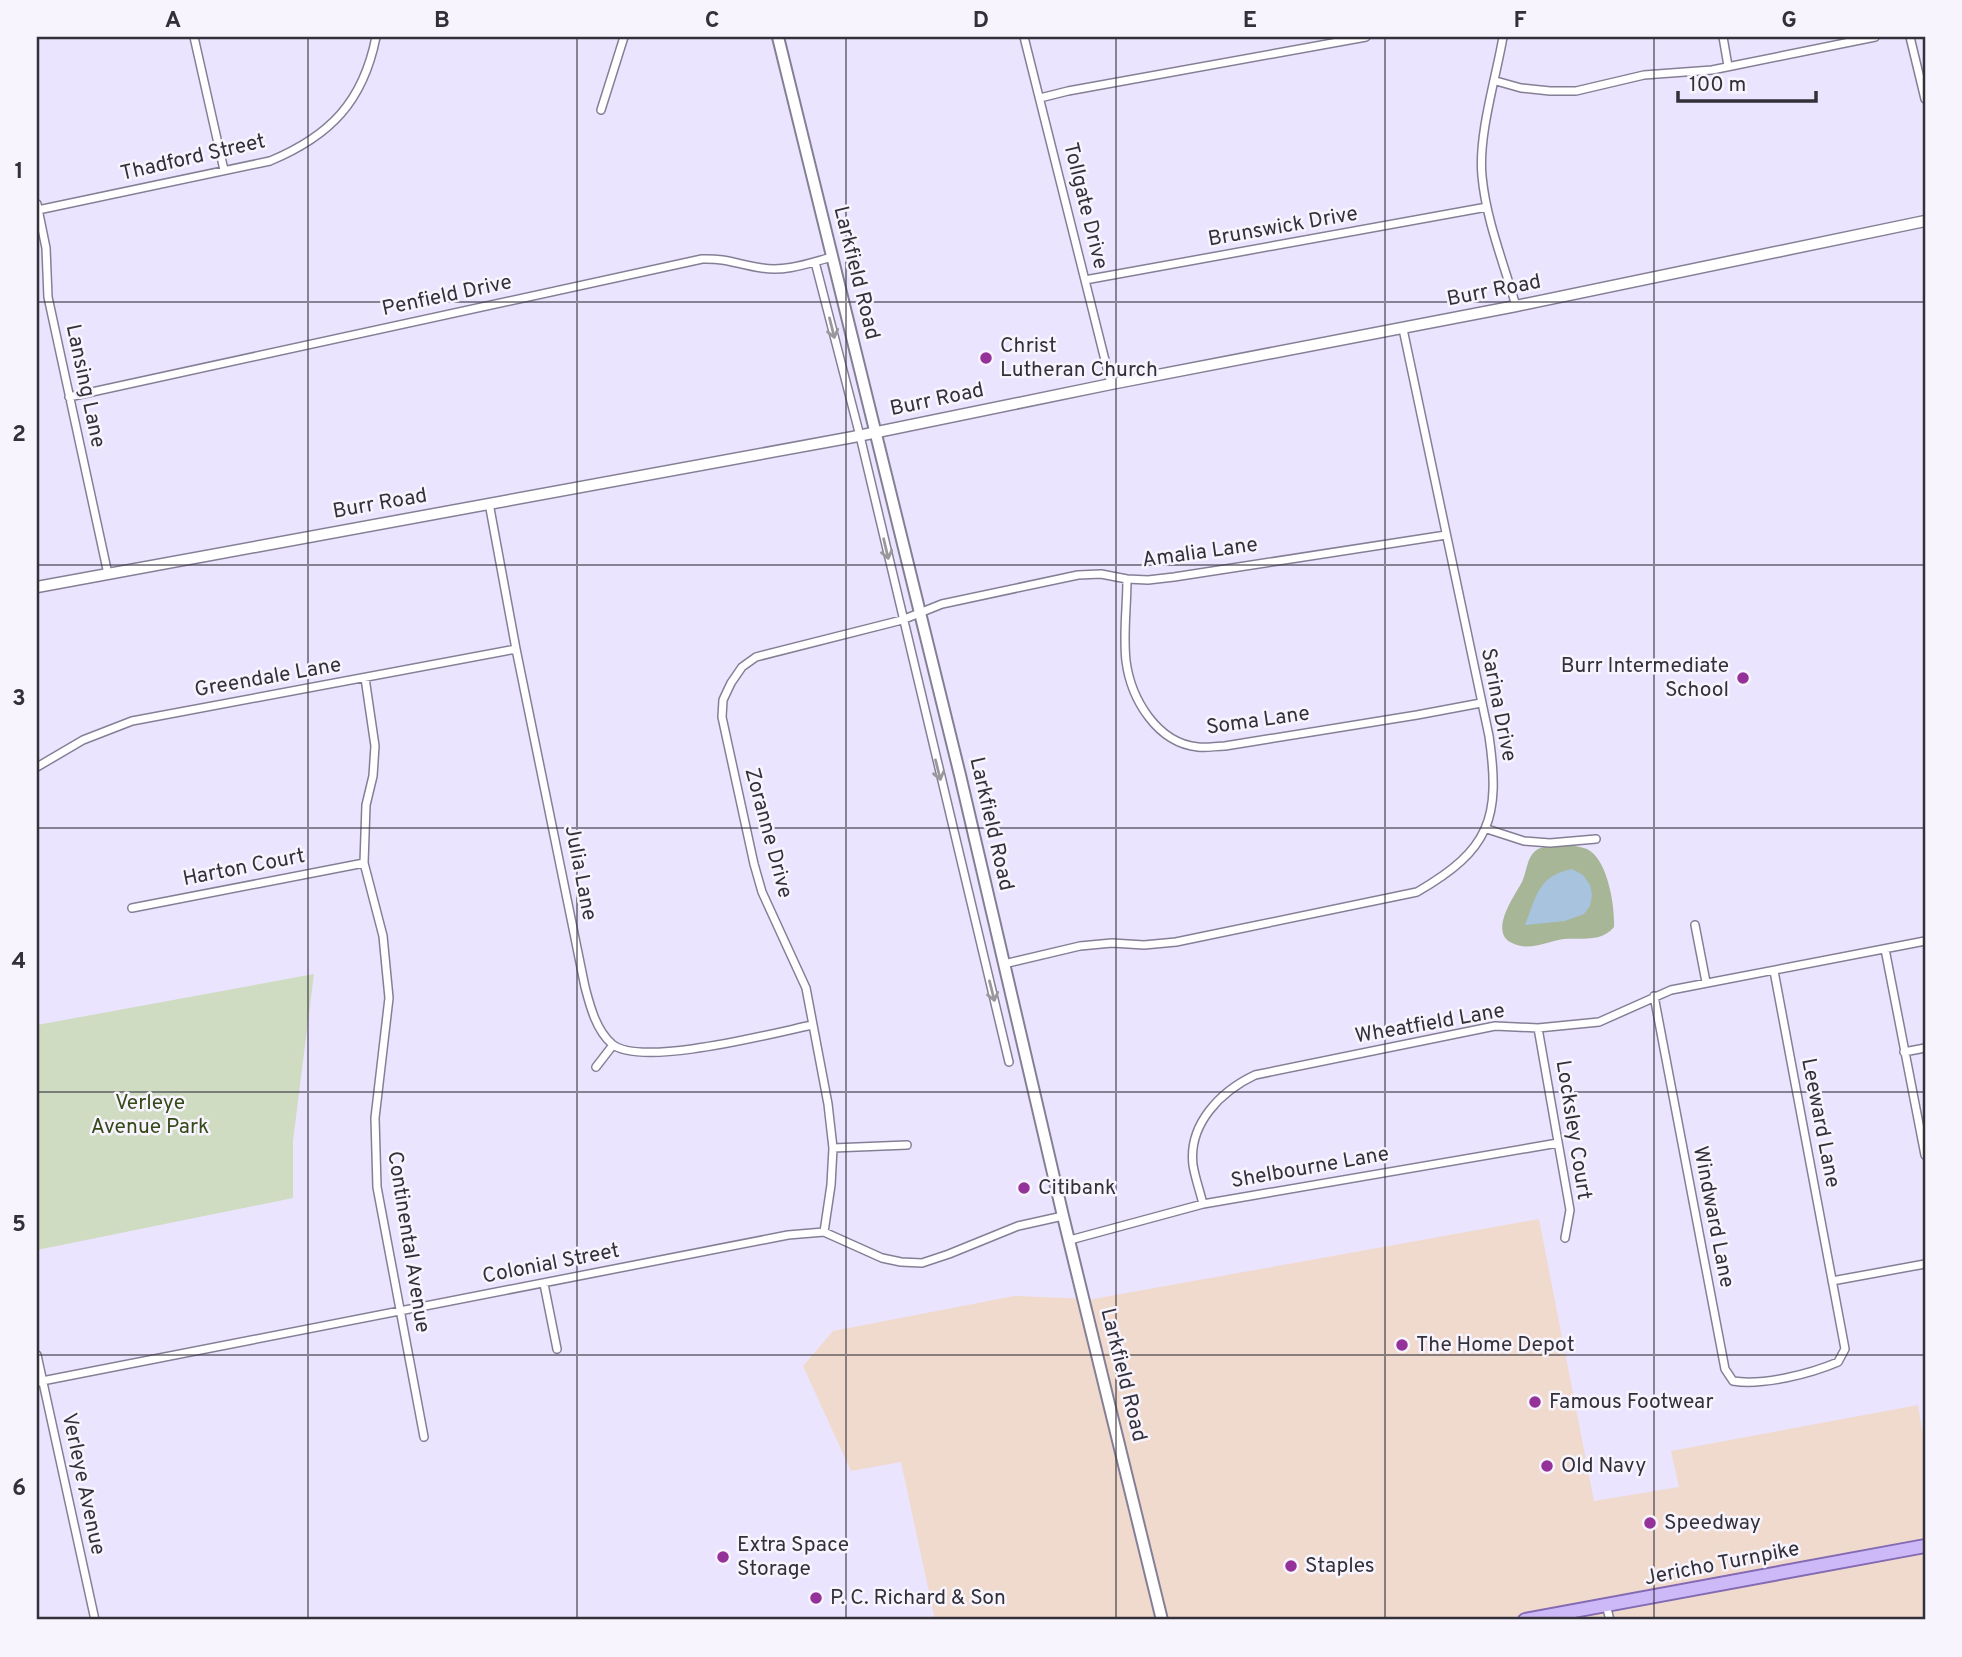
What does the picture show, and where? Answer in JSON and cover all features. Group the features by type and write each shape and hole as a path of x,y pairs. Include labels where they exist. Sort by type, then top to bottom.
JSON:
{"main road":[{"name":"Larkfield Road","path":"778,37 920,613 1162,1620"},
{"name":"Jericho Turnpike","path":"1525,1620 1925,1546"}],"street":[{"path":"194,37 224,170"},
{"name":"Thadford Street","path":"37,207 270,161 296,150 320,135 340,116 357,91 373,54 376,37"},
{"path":"601,110 624,37"},
{"name":"Tollgate Drive","path":"1024,37 1111,384"},
{"path":"1040,98 1326,40 1366,37"},
{"path":"1503,37 1483,149 1482,174 1487,208 1516,306"},
{"path":"1723,37 1728,66"},
{"path":"1496,81 1531,89 1576,91 1644,75 1712,70 1875,37"},
{"path":"1910,37 1925,99"},
{"name":"Lansing Lane","path":"37,207 46,248 48,297 107,574"},
{"name":"Brunswick Drive","path":"1085,280 1487,208"},
{"name":"Burr Road","path":"37,587 860,436 1111,384 1403,329 1925,221"},
{"name":"Penfield Drive","path":"69,397 702,259 722,258 762,268 784,269 832,257"},
{"name":"Larkfield Road","path":"815,262 860,436 1009,1062"},
{"name":"Sarina Drive","path":"1004,964 1080,946 1176,942 1417,892 1446,875 1461,862 1487,829 1494,770 1403,329"},
{"name":"Julia Lane","path":"489,503 584,987 592,1011 613,1045"},
{"name":"Amalia Lane","path":"920,613 942,604 1078,575 1101,574 1127,579 1174,578 1446,535"},
{"name":"Soma Lane","path":"1127,579 1126,664 1143,709 1156,727 1174,740 1197,747 1225,746 1481,702"},
{"name":"Zoranne Drive","path":"824,1232 833,1148 828,1104 806,989 762,892 754,864 725,738 723,700 742,667 756,657 920,613"},
{"name":"Greendale Lane","path":"37,767 83,740 132,721 516,649"},
{"name":"Continental Avenue","path":"365,678 375,746 373,776 366,805 364,863 383,936 389,999 375,1118 374,1153 377,1187 424,1437"},
{"path":"1487,829 1524,841 1596,839"},
{"name":"Harton Court","path":"132,908 364,863"},
{"path":"1695,925 1706,982"},
{"name":"Wheatfield Lane","path":"1203,1203 1193,1165 1193,1144 1207,1113 1218,1099 1237,1084 1255,1075 1495,1026 1538,1028 1599,1022 1654,996 1706,982 1925,941"},
{"path":"1885,949 1925,1155"},
{"name":"Leeward Lane","path":"1774,971 1845,1349 1838,1362 1795,1374"},
{"name":"Windward Lane","path":"1654,996 1725,1369 1733,1381 1748,1383 1795,1374"},
{"path":"596,1067 613,1045 630,1051 660,1053 812,1025"},
{"name":"Locksley Court","path":"1538,1028 1570,1210 1565,1238"},
{"path":"1904,1052 1925,1048"},
{"name":"Shelbourne Lane","path":"1070,1240 1203,1203 1558,1143"},
{"path":"833,1148 907,1145"},
{"name":"Colonial Street","path":"40,1382 788,1235 824,1232 882,1258 922,1263 1018,1226 1063,1216"},
{"path":"1832,1281 1925,1264"},
{"path":"544,1284 557,1349"},
{"name":"Verleye Avenue","path":"37,1355 40,1382 95,1620"},
{"path":"1606,1605 1609,1620"}],"shaded area":[{"path":"1539,1219 1594,1501 1679,1487 1671,1451 1918,1405 1925,1447 1925,1620 935,1620 901,1462 851,1471 803,1366 833,1331 1014,1296 1093,1299"}],"green space":[{"path":"1570,845 1587,849 1600,863 1609,884 1614,927 1604,935 1591,938 1564,939 1532,946 1512,943 1505,938 1502,931 1505,913 1522,882 1532,855 1538,849"},
{"name":"Verleye Avenue Park","path":"314,974 293,1141 293,1198 37,1250 37,1025"}],"water":[{"path":"1572,869 1583,875 1590,885 1590,906 1584,914 1565,921 1525,925 1536,896 1545,882 1552,876"}],"place":[{"name":"Christ Lutheran Church","path":"986,358"},
{"name":"Burr Intermediate School","path":"1743,678"},
{"name":"Citibank","path":"1024,1188"},
{"name":"The Home Depot","path":"1402,1345"},
{"name":"Famous Footwear","path":"1535,1402"},
{"name":"Old Navy","path":"1547,1466"},
{"name":"Speedway","path":"1650,1523"},
{"name":"Extra Space Storage","path":"723,1557"},
{"name":"Staples","path":"1291,1566"},
{"name":"P. C. Richard & Son","path":"816,1598"}]}
